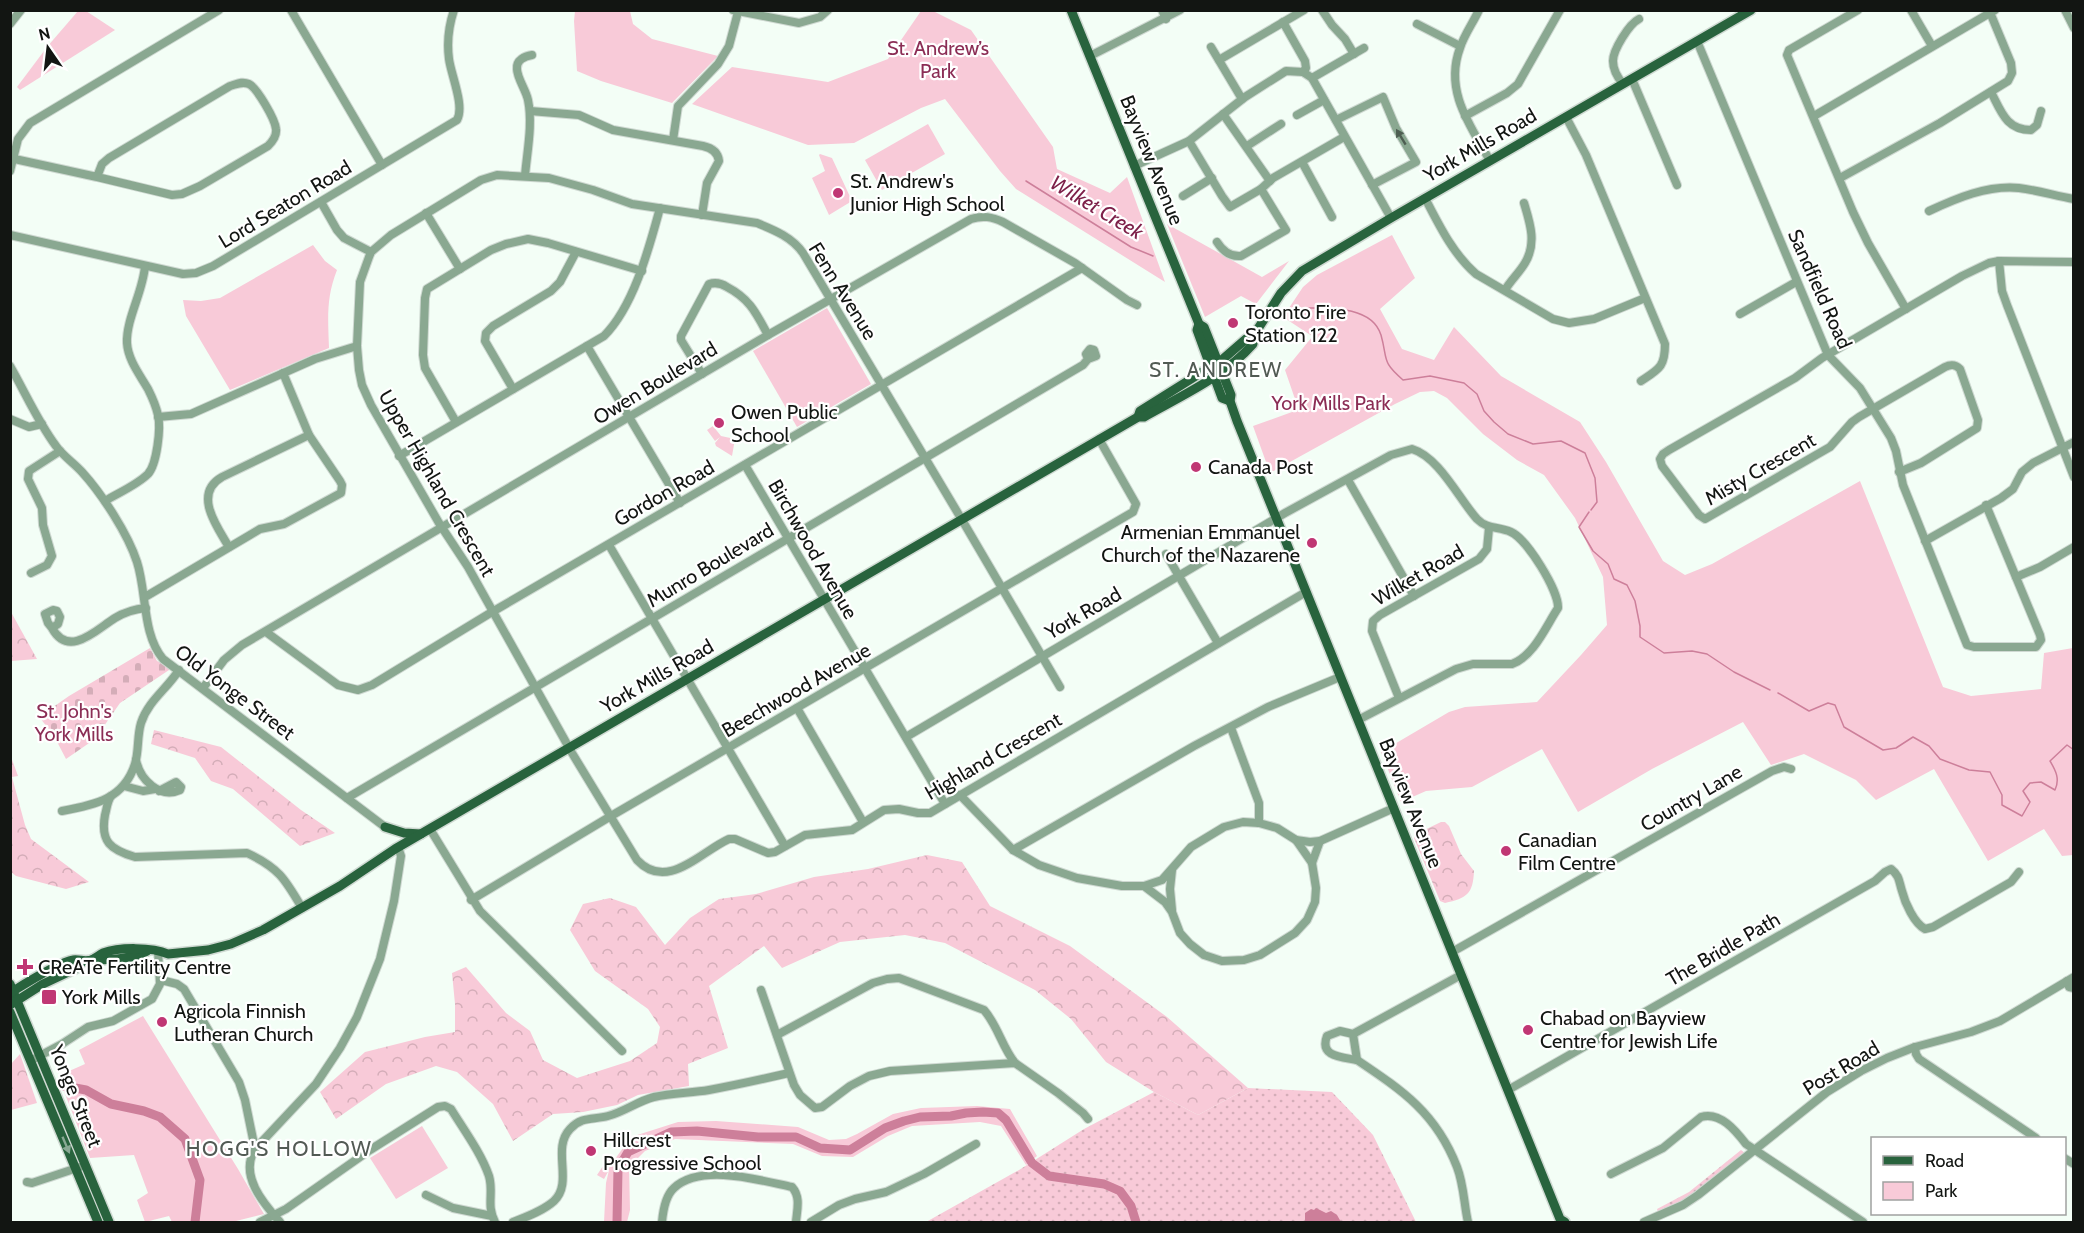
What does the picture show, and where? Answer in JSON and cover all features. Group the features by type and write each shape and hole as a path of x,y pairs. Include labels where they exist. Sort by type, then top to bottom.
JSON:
{"main road":[{"name":"Bayview Avenue","path":"1071,10 1199,324 1197,330 1231,395 1230,401 1306,592 1561,1221"},
{"name":"York Mills Road","path":"13,994 43,984 77,968 81,962 94,959 103,961 141,955 147,951 160,951 168,954 208,950 263,930 302,908 397,848 1138,417 1140,411 1242,357 1253,344 1252,338 1281,293 1302,272 1750,10"},
{"path":"385,827 404,833 426,832"},
{"path":"385,827 396,836 397,848"},
{"name":"Yonge Street","path":"13,994 42,1073 61,1107 98,1222"},
{"name":"Yonge Street","path":"10,1012 36,1058"},
{"name":"Yonge Street","path":"42,1073 51,1110 109,1222"}],"street":[{"path":"10,24 21,10"},
{"path":"10,171 18,139 30,123 219,10"},
{"path":"291,10 382,165"},
{"name":"Lord Seaton Road","path":"10,235 183,273 204,270 451,124 460,115 449,59 450,29 454,10"},
{"path":"673,140 678,106 718,64 729,46 735,11 799,23 820,17 828,10"},
{"path":"1162,10 1166,19"},
{"path":"1090,56 1180,10"},
{"path":"1219,60 1304,10"},
{"path":"1322,10 1354,54"},
{"path":"1479,10 1460,46 1454,71 1455,88 1466,116 1490,161"},
{"path":"1466,116 1507,93 1518,84 1560,10"},
{"path":"1858,10 1789,50 1787,55 1853,212 1906,309"},
{"path":"1911,10 1932,46"},
{"path":"2065,10 2073,28"},
{"path":"1814,117 1991,11 2012,68 2010,78 1991,92 1840,178"},
{"path":"1623,84 1614,69 1613,58 1631,24 1638,19"},
{"path":"1283,22 1305,61 1306,68 1303,72"},
{"path":"1417,24 1460,46"},
{"name":"Sandfield Road","path":"1697,41 1828,355 1860,388 1894,446 1899,472 1967,645 1970,647 2032,648 2039,644 2040,635 2016,577"},
{"path":"1211,47 1242,99"},
{"path":"1312,78 1364,48"},
{"path":"525,176 530,111 527,95 517,70 519,61 525,56 532,55"},
{"path":"1134,165 1189,141 1242,99 1286,71 1303,72 1312,78 1391,218"},
{"path":"1632,79 1677,185"},
{"path":"12,158 172,195 188,192 268,146 274,141 275,123 256,90 242,82 230,86 109,158 102,164 97,177"},
{"path":"1991,92 2010,125 2017,129 2031,130 2037,125 2041,111"},
{"path":"1336,120 1383,97 1396,128 1416,162 1372,185"},
{"path":"1297,115 1324,100"},
{"path":"530,111 579,115 613,130 708,147 719,157 718,165 707,183 702,215"},
{"path":"1223,114 1270,181"},
{"path":"1566,117 1586,155 1665,344 1665,358 1659,369 1641,381"},
{"path":"1247,146 1281,124"},
{"path":"1189,141 1230,207 1344,137"},
{"path":"1302,162 1332,217"},
{"name":"Fenn Avenue","path":"371,252 384,239 426,213 481,180 497,175 554,179 602,193 625,203 757,223 784,235 799,248 831,300 1060,687"},
{"path":"1183,196 1212,178"},
{"path":"1929,211 1965,195 2004,188 2019,188 2073,200"},
{"path":"1216,242 1226,252 1240,256 1286,230 1261,189"},
{"path":"1425,198 1466,266 1553,319 1569,323 1594,319 1645,298"},
{"path":"321,202 345,238 371,252"},
{"path":"1505,290 1525,263 1532,246 1532,230 1524,203"},
{"path":"399,456 604,336 611,328 642,271 660,208"},
{"path":"426,213 460,268"},
{"name":"Owen Boulevard","path":"203,688 233,652 768,335 962,224 980,217 993,217 1049,247 1137,305"},
{"path":"456,422 425,368 424,323 427,289 491,250 523,240 536,240 642,271"},
{"name":"Upper Highland Crescent","path":"371,252 360,282 357,346 362,385 374,412 399,456 468,567 569,748"},
{"path":"513,388 484,341 486,333 493,326 551,291 560,282 576,252"},
{"path":"1999,261 2002,291 2073,477"},
{"path":"1828,355 1962,276 1989,263 1999,261 2073,262"},
{"path":"105,501 144,478 150,471 156,450 158,417 152,397 130,356 127,341 129,323 137,302 145,266"},
{"name":"Gordon Road","path":"266,632 338,685 358,690 372,685 492,612 1082,268"},
{"path":"1740,314 1796,282"},
{"path":"702,374 681,340 681,336 709,284 720,283 745,297 768,335"},
{"path":"158,417 191,414 283,372 333,352 357,346"},
{"path":"587,346 680,503"},
{"name":"Misty Crescent","path":"1828,355 1795,378 1663,454 1660,459 1662,466 1699,515 1705,519 1712,517 1821,453 1835,443 1852,422 1874,409"},
{"name":"Munro Boulevard","path":"347,798 1083,365 1088,359"},
{"path":"1874,409 1950,365 1954,364 1959,369 1978,420 1977,429 1921,463 1899,472"},
{"name":"Old Yonge Street","path":"10,366 42,424 60,451 83,473 105,501 137,561 155,650 163,659 385,827"},
{"path":"146,597 260,529 277,527 341,493 340,481 309,435 283,372"},
{"path":"10,419 29,428 42,424"},
{"path":"229,548 209,513 209,498 215,483 309,435"},
{"name":"Beechwood Avenue","path":"471,900 1134,512 1136,504 1099,439"},
{"path":"1925,541 2013,489 2022,472 2032,463 2073,442"},
{"path":"1277,518 1397,452 1416,450 1436,466 1474,515 1489,528 1511,532 1524,542 1554,590 1558,608 1528,653 1517,662 1465,666 1448,672 1358,720"},
{"path":"31,573 47,565 51,555 43,526 42,508 28,479 29,471 60,451"},
{"name":"Birchwood Avenue","path":"745,465 945,804"},
{"path":"1348,480 1414,596"},
{"path":"1986,505 2016,577 2040,567 2073,547"},
{"name":"York Road","path":"906,737 1277,518"},
{"name":"Wilket Road","path":"1399,698 1371,626 1376,618 1479,559 1487,549 1489,528"},
{"path":"609,545 785,846"},
{"path":"1166,554 1218,643"},
{"name":"Highland Crescent","path":"569,748 637,860 647,869 655,872 668,872 729,839 735,839 768,852 775,852 805,836 852,830 889,809 924,813 945,804 1306,592"},
{"path":"52,628 62,639 79,641 125,613 146,608"},
{"path":"62,811 103,802 124,786 136,759 141,722 151,702 179,670"},
{"path":"1013,850 1194,746 1268,707 1340,677"},
{"path":"797,708 863,822"},
{"path":"1231,728 1259,803 1259,823"},
{"path":"124,786 143,791 157,790 139,769 136,759"},
{"name":"Country Lane","path":"1452,952 1772,771 1784,767 1791,769"},
{"path":"960,795 1013,850 1039,865 1077,878 1122,886 1144,886 1162,880 1191,847 1224,827 1243,822 1277,828 1296,840 1312,863 1316,888 1315,903 1306,920 1295,933 1260,955 1244,960 1222,961 1204,955 1190,944 1180,933 1172,912 1165,902 1144,886"},
{"path":"111,796 104,825 105,836 110,846 120,852 135,857 247,854 281,874 302,908"},
{"path":"1296,840 1320,841 1394,808"},
{"path":"426,832 480,911 622,1051"},
{"path":"1312,863 1320,841"},
{"path":"277,1219 258,1194 250,1174 249,1162 255,1149 316,1084 357,1017 380,959 394,901 401,856 397,848"},
{"name":"The Bridle Path","path":"1508,1090 1875,881 1891,869 1896,873 1906,902 1925,929 1933,927 2011,882 2019,872"},
{"path":"1172,870 1170,889 1172,912"},
{"path":"36,1058 88,1027 113,1022 151,1000 158,991 161,980 160,951"},
{"path":"1461,975 1353,1034 1340,1031 1332,1033 1327,1036 1325,1046 1328,1052 1335,1057 1357,1060 1392,1083 1425,1111 1445,1142 1458,1169 1468,1222"},
{"path":"777,1035 873,983 887,978 900,978 984,1010 1000,1032 1007,1054 1015,1063 1058,1093 1088,1119"},
{"path":"161,980 177,984 184,989 231,1067 243,1092 255,1149"},
{"path":"2071,980 2069,987 2073,988"},
{"name":"Post Road","path":"1644,1222 1691,1200 1827,1092 1862,1070 1887,1058 2000,1022 2071,980"},
{"path":"761,990 789,1073 800,1095 815,1108 822,1107 850,1086 869,1076 890,1071 1015,1063"},
{"path":"1353,1034 1357,1060"},
{"path":"1916,1049 1919,1059 2035,1137"},
{"path":"513,1222 548,1206 559,1194 562,1186 563,1140 568,1130 578,1122 587,1118 610,1115 655,1097 709,1090 789,1073"},
{"path":"260,1222 277,1219 370,1150 438,1107 445,1106 451,1109 485,1167 491,1185 489,1211 494,1220"},
{"path":"1611,1174 1654,1154 1701,1117 1706,1116 1726,1122 1746,1144 1863,1222"},
{"path":"811,1222 839,1205 886,1192 924,1174 976,1144"},
{"path":"27,1182 32,1183 80,1167"},
{"path":"662,1222 666,1200 672,1189 684,1180 723,1175 792,1187 798,1198 796,1222"},
{"path":"426,1195 453,1208 494,1220"}],"green space":[{"path":"78,11 86,11 115,30 20,90 17,87"},
{"path":"575,11 630,11 633,24 652,39 718,56 672,103 601,81 577,71"},
{"name":"St. Andrew’s Park","path":"921,11 933,11 971,30 1053,147 1057,169 1110,193 1127,177 1165,282 1016,189 945,99 921,108 854,143 808,145 692,104 732,67 828,82 888,59"},
{"path":"928,124 945,154 882,190 865,160"},
{"path":"820,154 832,158 852,201 829,215 812,178 825,171"},
{"path":"1167,224 1262,277 1289,261 1256,304 1241,296 1205,317"},
{"name":"York Mills Park","path":"1392,235 1415,278 1380,309 1402,349 1434,360 1454,327 1501,376 1580,422 1606,462 1663,561 1685,575 1712,564 1860,481 1943,687 1971,696 2041,689 2044,653 2073,648 2073,855 2062,856 2044,829 1988,861 1934,769 1876,800 1856,780 1804,754 1771,765 1743,722 1652,769 1578,812 1542,749 1472,787 1426,791 1401,802 1381,752 1449,712 1465,707 1537,702 1607,625 1603,577 1575,518 1544,475 1517,460 1483,434 1447,398 1434,391 1420,392 1395,404 1270,473 1253,426 1292,412 1289,402 1295,399 1285,370 1312,337 1315,338 1283,317 1303,287 1317,275"},
{"path":"313,245 325,261 337,270 329,299 329,348 230,390 186,316 183,300 201,301 220,298"},
{"path":"827,308 871,384 797,427 753,351"},
{"path":"713,426 721,436 735,439 732,456 716,446 715,443 720,437 715,441 707,430"},
{"path":"11,612 37,659 11,661"},
{"name":"St. John's York Mills","path":"150,648 157,661 172,668 120,703 95,739 66,759 53,734 39,717 69,696"},
{"path":"154,730 221,747 301,810 335,833 300,846 233,789 211,781 195,758 151,744"},
{"path":"10,754 18,776 12,777 31,839 89,882 66,889 16,876 11,872"},
{"path":"1441,822 1449,826 1461,854 1474,871 1472,885 1467,894 1445,903 1440,901 1414,838 1416,834"},
{"path":"927,855 962,862 990,906 1070,946 1167,1017 1248,1088 1198,1115 1154,1092 1106,1062 1071,1019 1035,990 945,943 905,935 840,942 782,968 764,946 709,986 728,1048 688,1064 689,1086 638,1095 617,1105 583,1112 553,1114 513,1141 493,1104 457,1072 436,1066 386,1084 336,1119 320,1092 365,1052 455,1032 452,973 466,967 506,1013 530,1031 543,1060 577,1078 630,1061 657,1043 660,1027 648,1009 595,971 570,930 583,904 610,898 636,907 665,945 690,918 719,899 756,894 814,877 868,869"},
{"path":"143,1016 264,1214 232,1222 172,1222 169,1216 145,1222 137,1200 148,1193 134,1155 90,1158 58,1076 85,1064 79,1050"},
{"path":"20,1054 37,1103 11,1110 11,1064"},
{"path":"1248,1088 1332,1092 1373,1135 1416,1222 926,1222 1019,1170 1084,1129 1154,1092 1198,1115"},
{"path":"977,1106 1010,1109 1037,1156 1026,1165 1001,1126 980,1122 912,1126 888,1136 853,1157 822,1156 793,1144 675,1139 645,1151 629,1167 630,1210 627,1222 604,1222 609,1170 604,1179 597,1175 609,1157 615,1159 631,1137 678,1122 716,1121 798,1127 829,1140 846,1139 893,1114 921,1108"},
{"path":"422,1126 448,1168 396,1199 370,1158"},
{"path":"1741,1150 1745,1153 1691,1197 1680,1204 1658,1212 1657,1209 1689,1192"}],"shaded area":[{"path":"1316,1208 1326,1213 1331,1211 1341,1222 1305,1222 1305,1213"}],"waterway":[{"name":"Wilket Creek","path":"1026,181 1131,247 1153,256"},
{"name":"Wilket Creek","path":"1306,308 1338,309 1360,314 1376,326 1381,335 1388,364 1403,380 1430,376 1464,383 1477,394 1484,411 1508,434 1533,444 1561,441 1585,453 1595,478 1597,502 1591,510"},
{"name":"Wilket Creek","path":"1589,512 1579,527 1593,551 1608,564 1614,579 1627,585 1635,601 1640,637 1664,653 1692,651 1707,654 1734,672 1770,690"},
{"name":"Wilket Creek","path":"1778,693 1809,711 1828,703 1835,705 1844,727 1883,750 1896,748 1913,737 1929,746 1940,759 1969,770 1990,772 2002,795 2002,805 2022,816 2030,802 2023,791 2030,783 2041,782 2055,790 2057,775 2050,761 2067,745 2074,750"},
{"path":"48,1083 86,1090 111,1104 160,1117 185,1139 200,1180 195,1222"},
{"path":"617,1222 618,1169 628,1152 671,1132 697,1131 758,1137 796,1137 820,1148 850,1150 885,1128 904,1121 920,1117 983,1112 998,1113 1006,1120 1032,1163 1049,1176 1104,1184 1120,1191 1131,1206 1136,1222"}],"place":[{"name":"St. Andrew's Junior High School","path":"838,193"},
{"name":"Toronto Fire Station 122","path":"1233,323"},
{"name":"Owen Public School","path":"719,423"},
{"name":"Canada Post","path":"1196,467"},
{"name":"Armenian Emmanuel Church of the Nazarene","path":"1312,543"},
{"name":"Canadian Film Centre","path":"1506,851"},
{"name":"CReATe Fertility Centre","path":"25,967"},
{"name":"York Mills","path":"49,997"},
{"name":"Agricola Finnish Lutheran Church","path":"162,1022"},
{"name":"Chabad on Bayview Centre for Jewish Life","path":"1528,1030"},
{"name":"Hillcrest Progressive School","path":"591,1151"}],"district":[{"name":"ST. ANDREW","path":"1216,369"},
{"name":"HOGG'S HOLLOW","path":"279,1148"}]}
